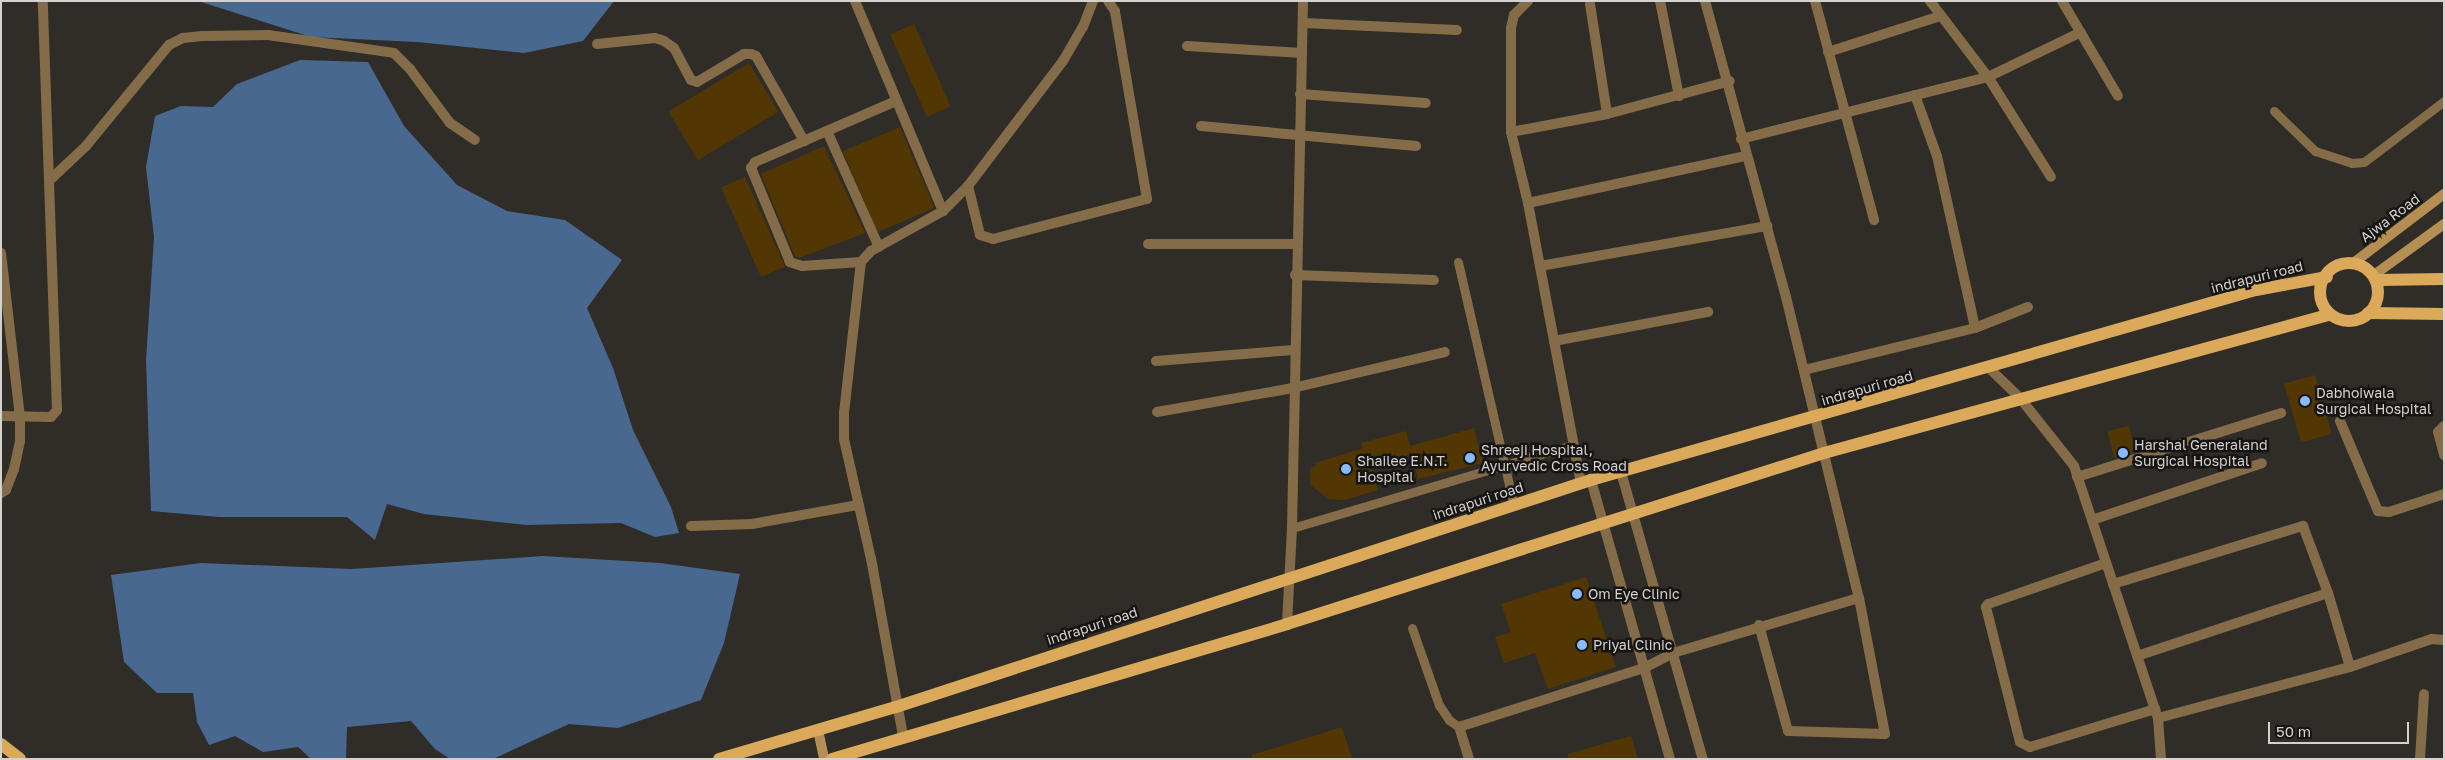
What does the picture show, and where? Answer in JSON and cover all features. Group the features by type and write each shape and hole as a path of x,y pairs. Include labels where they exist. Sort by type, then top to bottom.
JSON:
{"main road":[{"name":"Ajwa Road","path":"2352,264 2444,194"},
{"path":"2376,278 2444,224"},
{"path":"2328,315 2321,304 2319,291 2327,277 2336,267 2352,264 2376,278 2444,279"},
{"name":"indrapuri road","path":"720,759 896,707 1290,576 1586,482 1816,418 2256,290 2327,277"},
{"path":"832,759 903,736 1287,624 1824,453 2328,315 2347,320 2360,319 2376,303 2376,278"},
{"path":"2368,313 2444,314"},
{"path":"818,730 824,759"},
{"path":"1,744 20,759"}],"street":[{"path":"1,416 50,417 57,410 52,178 44,1"},
{"path":"855,1 943,211"},
{"path":"896,101 755,162 752,168 790,262 802,266 861,262 879,247 943,211 968,186 1062,61 1083,27 1093,1"},
{"path":"968,186 980,235 993,239 1147,200 1149,195 1115,11 1108,1"},
{"path":"1287,624 1292,528 1295,276 1303,1"},
{"path":"1528,1 1514,15 1511,28 1511,132 1528,203 1573,445 1603,523 1670,759"},
{"path":"1660,1 1678,96"},
{"path":"1705,1 1730,81 1741,139 1768,226 1816,418 1859,598 1886,730 1880,736 1788,731 1759,625"},
{"path":"1815,1 1828,52 1847,113 1874,220"},
{"path":"1930,1 1988,77 2051,177"},
{"path":"2062,1 2118,96"},
{"path":"1590,4 1608,114"},
{"path":"1828,52 1940,16"},
{"path":"1302,22 1457,30"},
{"path":"1741,139 1988,77 2081,32"},
{"path":"52,178 86,146 169,45 183,38 202,36 268,35 394,53 410,69 450,122 475,140"},
{"path":"597,44 655,38 664,41 674,48 691,80 697,82 744,54 756,56 804,141"},
{"path":"1187,46 1302,53"},
{"path":"1511,132 1608,114 1730,81"},
{"path":"1300,94 1426,103"},
{"path":"1915,95 1937,156 1975,328"},
{"path":"1201,126 1416,146"},
{"path":"826,131 879,247"},
{"path":"1528,203 1746,156"},
{"path":"1540,266 1768,226"},
{"path":"1148,244 1296,244"},
{"path":"1,252 20,416 20,441 14,469 6,490 1,493"},
{"path":"861,262 844,413 847,461 884,626 896,707 903,736"},
{"path":"1295,276 1434,280"},
{"path":"1804,370 1975,328 2028,307"},
{"path":"1554,341 1708,312"},
{"path":"1156,362 1294,350"},
{"path":"1157,412 1293,388 1445,352"},
{"path":"1989,368 2020,398 2074,466 2156,714 2161,759"},
{"path":"2077,477 2281,412"},
{"path":"2340,421 2378,511 2389,512 2444,494"},
{"path":"2444,426 2438,432 2444,455"},
{"path":"2092,520 2262,463"},
{"path":"1621,472 1703,759"},
{"path":"691,526 752,524 858,505"},
{"path":"2113,584 2303,526 2328,593 2350,667"},
{"path":"2106,563 1988,604 1986,607 2020,742 2030,746 2350,667 2432,639 2444,640"},
{"path":"2137,656 2328,593"},
{"path":"1469,759 1459,727 1644,668 1673,653 1759,625 1859,598"},
{"path":"2420,759 2424,694"}],"lane":[{"path":"2274,111 2315,152 2352,163 2364,162 2444,101"},
{"path":"1458,262 1514,506"},
{"path":"1292,528 1573,445"},
{"path":"1412,628 1439,705 1449,720 1459,727"}],"water":[{"path":"198,1 614,1 583,41 524,53 417,42 311,37"},
{"path":"300,60 368,62 404,126 457,185 507,211 565,220 622,260 587,308 613,368 633,430 671,507 679,533 655,537 621,523 526,525 424,514 387,504 375,540 347,517 219,517 151,511 146,360 154,237 146,167 155,116 181,106 213,107 237,84"},
{"path":"543,556 660,563 740,574 724,643 701,700 618,728 569,724 493,759 450,759 435,749 411,721 347,727 346,759 311,759 298,747 263,752 235,736 209,745 197,722 193,693 157,693 124,662 111,575 201,563 352,569"}],"building":[{"path":"914,24 951,106 927,117 890,35"},
{"path":"749,63 778,112 698,160 668,111"},
{"path":"900,127 934,208 877,232 843,151"},
{"path":"824,146 865,233 799,258 795,256 761,174"},
{"path":"745,177 785,267 761,277 721,188"},
{"path":"2315,375 2332,434 2301,442 2284,384"},
{"path":"2129,426 2135,452 2114,457 2108,431"},
{"path":"1474,428 1483,463 1418,479 1412,454 1370,465 1378,490 1344,500 1328,499 1310,484 1310,468 1316,466 1315,463 1363,448 1361,443 1406,431 1410,446"},
{"path":"1586,577 1616,667 1548,689 1535,653 1504,663 1495,637 1511,632 1501,604"},
{"path":"1342,727 1352,759 1252,759 1252,755"},
{"path":"1631,736 1638,759 1568,759 1568,754"}],"place":[{"name":"Dabhoiwala Surgical Hospital","path":"2305,401"},
{"name":"Harshal Generaland Surgical Hospital","path":"2123,453"},
{"name":"Shreeji Hospital, Ayurvedic Cross Road","path":"1470,458"},
{"name":"Shailee E.N.T. Hospital","path":"1346,469"},
{"name":"Om Eye Clinic","path":"1577,594"},
{"name":"Priyal Clinic","path":"1582,645"}]}
